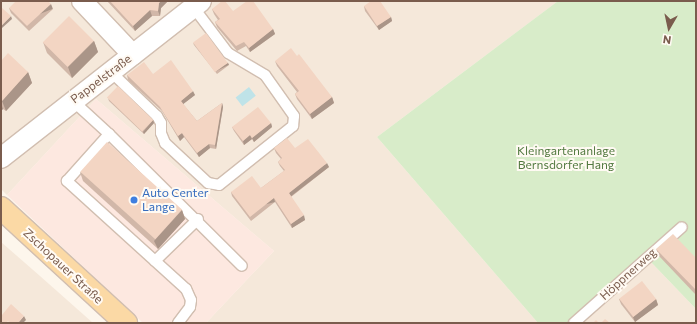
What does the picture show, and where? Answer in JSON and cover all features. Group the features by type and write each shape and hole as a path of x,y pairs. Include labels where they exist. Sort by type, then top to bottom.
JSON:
{"main road":[{"name":"Zschopauer Straße","path":"1,208 126,323"}],"street":[{"path":"82,1 133,54"},
{"name":"Pappelstraße","path":"1,158 110,71 198,5"}],"lane":[{"path":"110,71 157,116 161,123 161,133 165,144 208,183 218,185 293,126 294,116 265,75 228,53 198,5"},
{"path":"73,101 198,219 205,231 242,266"},
{"path":"109,134 67,181 186,289 191,300 190,307 178,323"},
{"path":"155,261 198,219"},
{"name":"Höppnerweg","path":"574,323 682,227"}],"shaded area":[{"path":"1,1 558,1 377,137 538,323 206,323 274,251 96,99 7,195 1,189"},
{"path":"96,99 274,251 206,323 143,323 7,195"},
{"path":"1,242 40,276 93,323 1,323"},
{"path":"650,261 696,309 696,323 576,323"}],"green space":[{"name":"Kleingartenanlage Bernsdorfer Hang","path":"558,1 696,1 696,309 650,261 576,323 538,323 377,137"}],"water":[{"path":"249,87 256,96 242,106 236,97"}],"building":[{"path":"16,1 48,1 51,4 27,26 9,8"},
{"path":"110,1 161,1 159,3 158,11 150,10 133,26"},
{"path":"222,1 225,1 233,11 247,1 253,1 273,29 249,48 244,42 236,46 215,22 220,19 212,9"},
{"path":"371,1 380,1 391,17 377,26 364,6"},
{"path":"1,7 11,16 1,26"},
{"path":"69,16 94,41 68,67 43,42"},
{"path":"206,33 228,63 215,72 193,42"},
{"path":"291,48 297,56 299,54 332,97 310,114 295,94 299,91 275,61"},
{"path":"8,53 28,72 2,101 1,61"},
{"path":"171,60 193,91 181,101 197,121 222,103 215,145 209,144 197,153 182,133 178,136 160,107 127,75 144,62 153,74"},
{"path":"118,86 153,120 142,132 107,98"},
{"path":"258,107 271,123 252,138 250,135 243,141 232,127"},
{"path":"287,138 295,148 308,139 327,163 289,193 304,215 291,224 274,198 250,217 231,192 252,176 261,188 285,170 278,162 282,158 274,148"},
{"name":"Auto Center Lange","path":"107,142 182,210 155,239 80,172"},
{"path":"673,234 696,258 696,290 656,249"},
{"path":"642,281 656,299 633,317 619,299"},
{"path":"11,304 24,316 18,323 10,323 8,321 6,323 1,323 1,314 2,315"},
{"path":"605,319 610,323 601,323"}],"place":[{"name":"Auto Center Lange","path":"134,200"}]}
